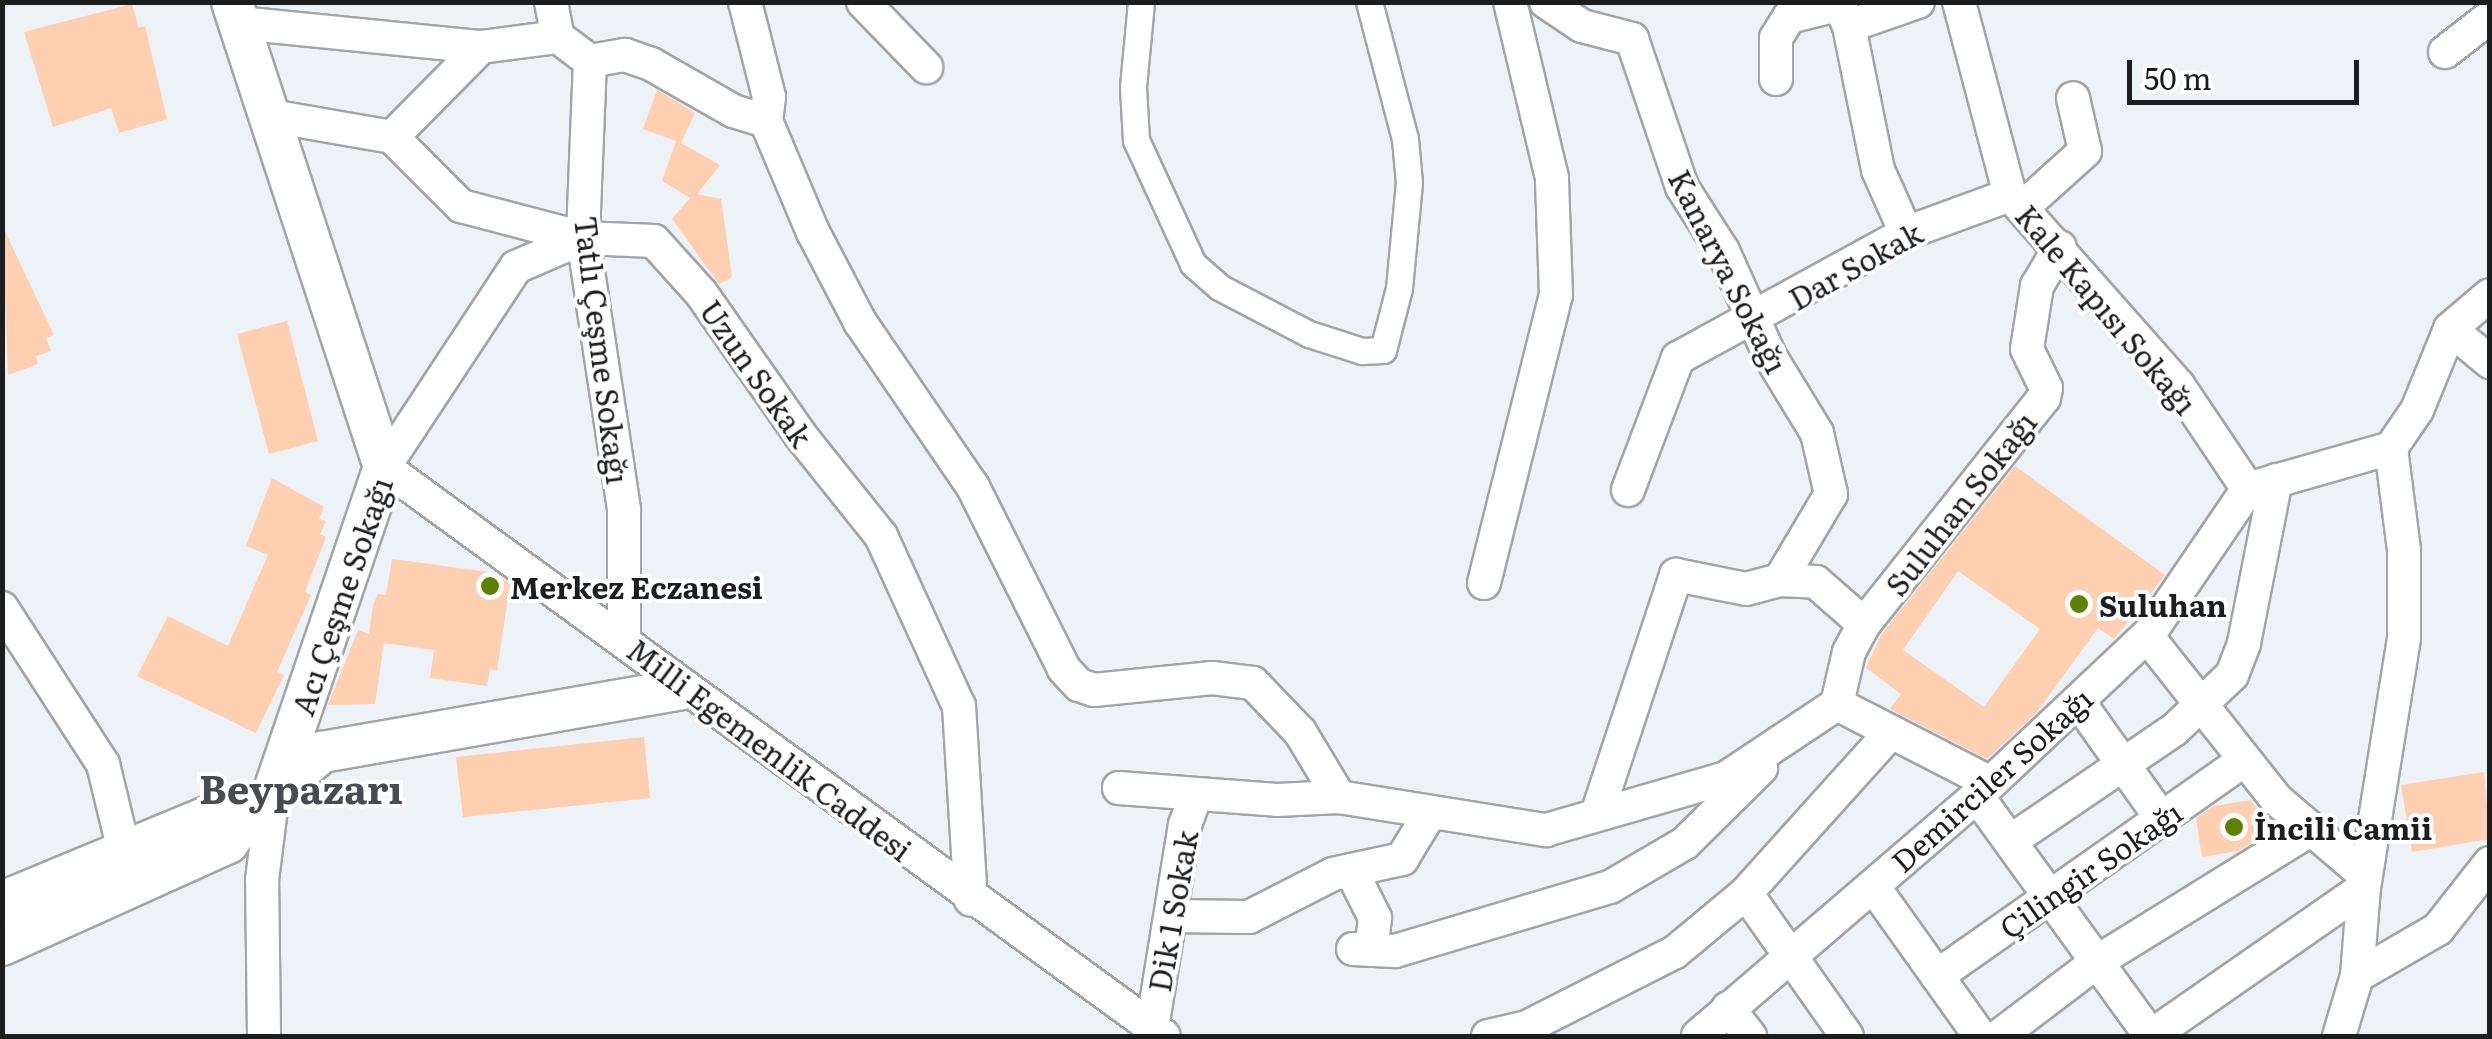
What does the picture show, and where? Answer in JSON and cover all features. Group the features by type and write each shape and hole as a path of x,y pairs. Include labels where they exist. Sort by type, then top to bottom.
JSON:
{"street":[{"path":"551,2 558,37 590,61 626,55 651,64 733,111 766,121"},
{"path":"745,2 769,96 766,121 860,322 974,487 1064,670 1079,685 1094,690 1212,678 1253,682 1300,732 1340,796"},
{"path":"863,2 926,67"},
{"path":"1141,2 1132,87 1136,140 1193,264 1219,287 1308,334 1362,352 1383,350 1399,288 1408,183 1405,139 1369,2"},
{"path":"1484,583 1556,295 1552,178 1510,2"},
{"name":"Kanarya Sokağı","path":"1546,2 1582,26 1632,39 1682,187 1757,319 1770,356 1817,433 1832,494 1780,580"},
{"path":"1776,80 1776,38 1789,17 1918,2"},
{"name":"Kale Kapısı Sokağı","path":"1958,2 2016,202 2060,247 2262,485"},
{"path":"1841,11 1878,170 1906,233"},
{"path":"384,467 236,12 481,47 558,37"},
{"path":"2446,52 2490,17"},
{"path":"271,116 392,137 481,47"},
{"name":"Tatlı Çeşme Sokağı","path":"590,61 583,238 624,510 624,639"},
{"path":"2016,202 2085,150 2073,98"},
{"name":"Uzun Sokak","path":"392,137 461,206 583,238 654,241 701,293 800,436 881,536 959,706 971,900"},
{"name":"Dar Sokak","path":"1628,490 1678,358 1757,319 1906,233 2016,202"},
{"name":"Acı Çeşme Sokağı","path":"261,803 384,467 516,266 583,238"},
{"name":"Suluhan Sokağı","path":"1837,704 1849,652 1864,624 2044,398 2046,388 2027,349 2037,286 2060,247"},
{"path":"2012,840 2123,766 2201,706 2232,675 2244,643 2262,485 2391,448 2417,410 2450,329 2490,294"},
{"path":"2450,329 2490,362"},
{"path":"2339,1036 2357,976 2365,882 2404,638 2404,550 2391,448"},
{"name":"Milli Egemenlik Caddesi","path":"384,467 624,639 682,689 971,900 1158,1032"},
{"name":"Demirciler Sokağı","path":"1698,1036 1982,789 2146,636 2190,584 2262,485"},
{"path":"1598,811 1676,575 1746,589 1780,580 1816,582 1864,624"},
{"path":"2,608 103,764 125,855"},
{"path":"2146,636 2243,761 2365,882"},
{"path":"2,946 228,842 261,803 322,752 682,689"},
{"path":"2078,701 2164,822"},
{"path":"1119,788 1196,795 1340,796 1546,830 1598,811 1726,778 1837,704 1982,789 2012,840 2151,1036 2365,882"},
{"path":"1488,1036 1527,1027 1630,980 1746,893 1889,734"},
{"path":"1351,870 1375,918 1362,950 1395,951 1610,888 1685,843 1789,736"},
{"name":"Çilingir Sokağı","path":"1937,976 2164,822 2243,761"},
{"name":"Dik 1 Sokak","path":"1158,1032 1185,825 1196,795"},
{"path":"2,902 125,855 220,812 261,803"},
{"path":"261,803 264,1036"},
{"path":"1172,916 1249,917 1351,870 1402,859 1430,813"},
{"path":"1998,1036 2098,961 2310,830"},
{"path":"2357,976 2438,929 2490,864"},
{"path":"1873,886 1980,1036"},
{"path":"1746,893 1847,1036"},
{"path":"1728,1008 1750,1036"}],"building":[{"path":"132,4 139,28 145,26 167,119 119,133 111,108 53,127 24,32"},
{"path":"657,90 695,113 681,143 720,165 697,194 721,199 732,277 719,284 672,219 690,198 662,181 676,141 643,129"},
{"path":"2,225 54,335 46,338 51,351 36,356 38,364 8,375"},
{"path":"287,321 318,441 269,454 237,334"},
{"name":"Suluhan","path":"2015,466 2165,575 2114,639 2098,628 2037,712 1987,759 1890,709 1901,694 1866,668 1881,635","holes":["1958,571 2040,629 1984,707 1903,650"]},
{"path":"272,478 324,507 319,519 326,521 320,534 326,537 305,592 311,595 277,672 284,675 256,733 137,676 168,616 228,646 268,555 246,546"},
{"path":"392,559 496,573 510,584 497,671 490,669 487,686 430,678 434,650 384,643 375,704 328,705 358,630 369,634 373,605 378,594 386,595"},
{"path":"644,737 650,798 463,817 456,757"},
{"path":"2484,772 2490,839 2412,852 2401,785"},
{"name":"İncili Camii","path":"2251,800 2271,831 2238,851 2202,857 2196,818 2214,806"}],"place":[{"name":"Merkez Eczanesi","path":"490,586"},
{"name":"Suluhan","path":"2079,604"},
{"name":"İncili Camii","path":"2234,827"}],"district":[{"name":"Beypazarı","path":"301,787"}]}
